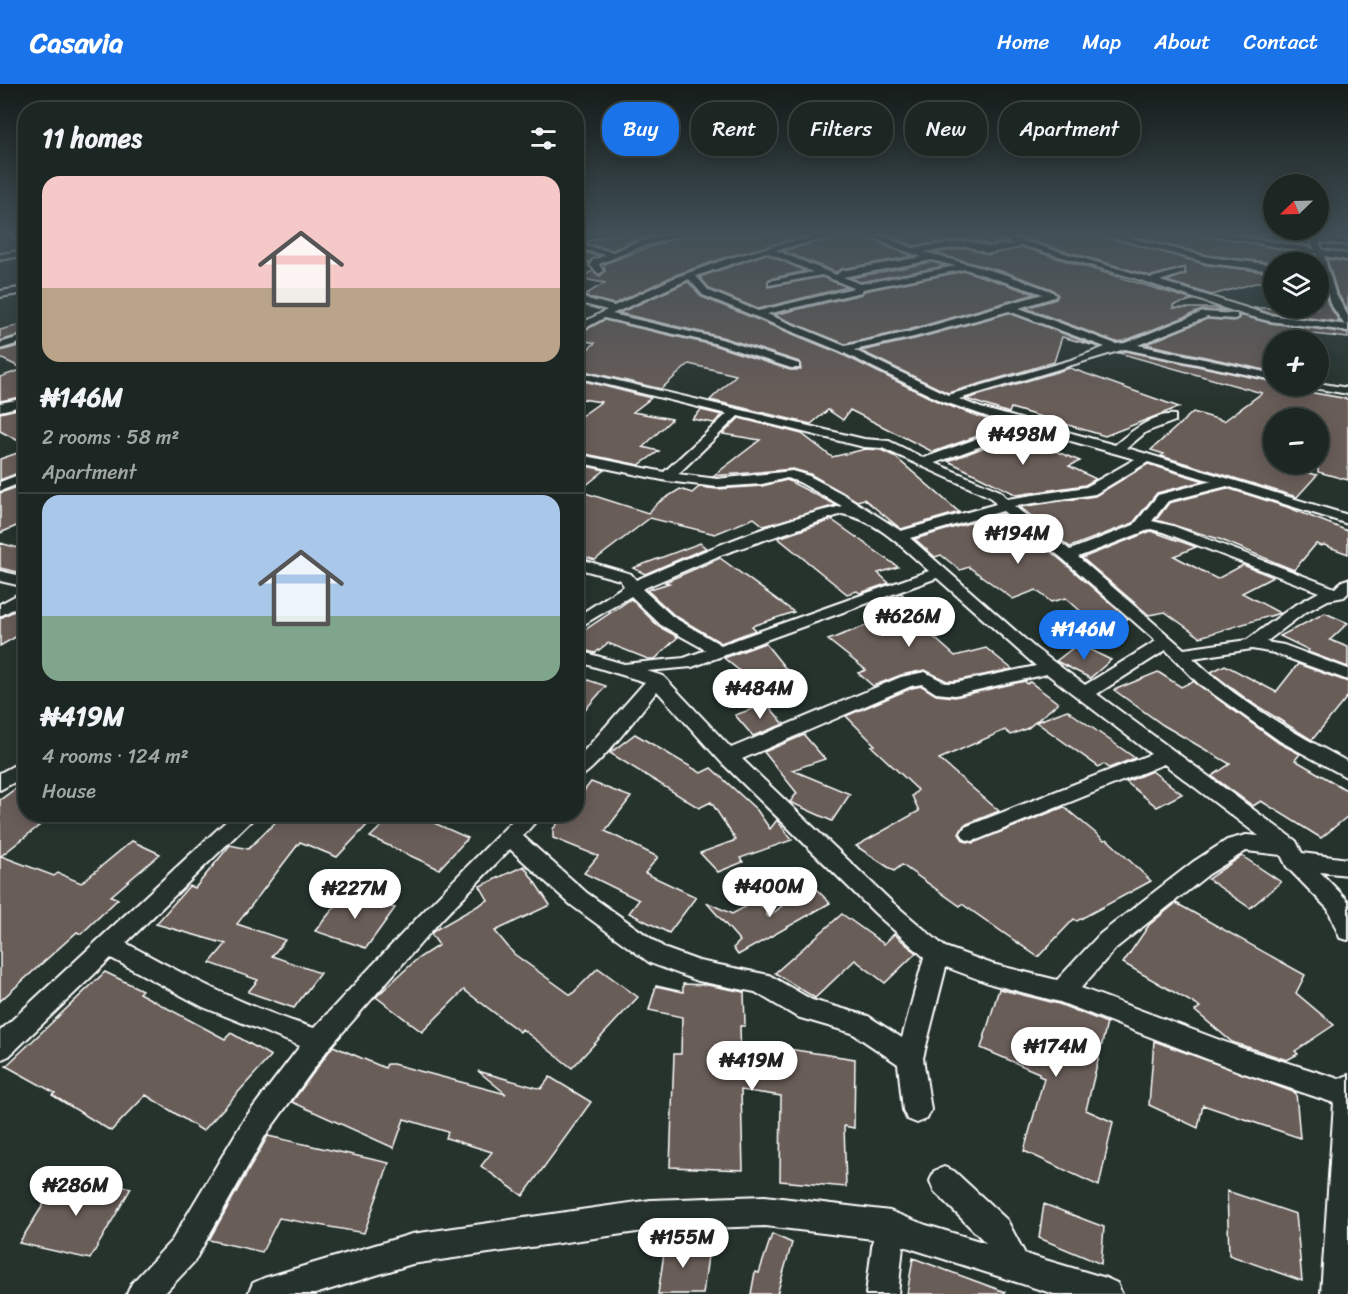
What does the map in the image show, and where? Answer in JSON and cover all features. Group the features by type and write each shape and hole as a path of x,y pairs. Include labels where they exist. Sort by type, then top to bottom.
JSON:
{"street":[{"path":"584,325 657,290"},
{"path":"704,290 844,349 946,399 1012,421 1146,458 1348,520"},
{"path":"760,313 856,290"},
{"path":"844,349 910,335 1051,295 1041,290"},
{"path":"1179,290 1263,316"},
{"path":"0,294 18,291"},
{"path":"1329,293 1348,322"},
{"path":"584,301 616,309"},
{"path":"1333,302 1348,303"},
{"path":"1010,308 1120,347 1263,375"},
{"path":"946,399 1065,365 1206,314 1263,318"},
{"path":"602,315 717,342 795,366"},
{"path":"1269,318 1348,328"},
{"path":"0,346 18,340"},
{"path":"584,376 864,443 885,444 995,494 1005,506 1068,556 1167,642 1204,679 1287,737 1348,771"},
{"path":"1329,388 1348,391"},
{"path":"0,407 18,403"},
{"path":"667,477 736,412"},
{"path":"1117,450 1142,429 1171,418"},
{"path":"924,463 980,442 1012,421"},
{"path":"899,536 1005,506 1008,503 1090,490 1146,458"},
{"path":"584,460 667,477 717,483 762,480 787,474 804,479 864,514 899,536 938,573 1050,668 1167,755 1292,854 1338,904 1348,931"},
{"path":"0,487 18,479"},
{"path":"1139,528 1163,498 1226,482"},
{"path":"584,619 634,587 718,551 825,514 842,510 864,514"},
{"path":"1068,556 1151,525 1345,588"},
{"path":"584,565 626,577 638,595 667,621 720,651"},
{"path":"620,667 686,663 938,573"},
{"path":"0,576 18,580"},
{"path":"1252,644 1298,610 1345,588"},
{"path":"3,607 18,599"},
{"path":"1084,694 1167,642"},
{"path":"1180,655 1252,644 1278,649 1348,675"},
{"path":"584,657 657,680 728,757 796,820 884,908 937,954 992,974 1062,992 1241,1060 1347,1091 1336,1294"},
{"path":"728,757 907,681 925,678 942,689 954,689 1050,668"},
{"path":"584,764 657,680"},
{"path":"972,833 1167,755"},
{"path":"0,783 18,771"},
{"path":"0,1048 240,822"},
{"path":"143,1294 183,1251 255,1127 319,1041 434,913 524,822"},
{"path":"509,836 579,899 658,957 698,971 760,982 806,1009 859,1024 910,1058"},
{"path":"1062,992 1108,942 1201,868 1235,846 1246,843 1348,867"},
{"path":"110,946 154,970 280,1030 319,1041"},
{"path":"917,1110 910,1058 937,954"},
{"path":"944,1181 996,1231 1015,1267"},
{"path":"264,1294 412,1249 651,1215 765,1211 890,1226 926,1240 1106,1294"},
{"path":"882,1294 890,1226"}],"building":[{"path":"592,290 643,290 614,304 584,295"},
{"path":"669,290 696,290 702,297 839,353 941,403 998,423 975,437 933,452 850,410 843,420 828,410 811,424 710,400 736,375 689,364 661,389 584,371 584,352 595,343 584,341 584,331 604,320 713,345 790,370 801,370 800,362 722,337 619,313"},
{"path":"714,290 833,290 758,309"},
{"path":"1024,290 1035,294 908,330 845,344 774,315 862,294 864,291"},
{"path":"1053,290 1162,290 1193,300 1173,305 1173,308 1215,308 1226,311 1202,310 1124,341 1116,342 1026,308 1056,299 1058,295"},
{"path":"1197,290 1229,290 1212,295"},
{"path":"1337,290 1348,290 1348,311 1337,292"},
{"path":"1329,306 1340,322 1308,318 1329,318"},
{"path":"1009,313 1099,347 1062,337 1054,362 948,393 861,351 915,339"},
{"path":"1239,315 1269,323 1324,330 1263,330 1263,370 1146,344 1207,319 1234,321 1239,319"},
{"path":"18,325 18,335 0,341 0,330"},
{"path":"1329,331 1348,333 1348,338 1329,336"},
{"path":"18,346 18,366 0,358 0,351"},
{"path":"1125,351 1263,380 1263,396 1329,396 1348,399 1348,480 1326,474 1329,474 1329,408 1263,408 1263,474 1317,475 1297,497 1161,456 1164,454 1151,450 1193,412 1224,421 1262,393 1119,353"},
{"path":"1070,368 1179,407 1105,436 1011,408 1009,413 966,399"},
{"path":"18,371 18,398 0,401 0,377"},
{"path":"584,381 651,398 633,412 672,419 643,447 659,451 639,465 584,454 584,414 601,402 584,399"},
{"path":"18,409 18,441 0,431 0,413"},
{"path":"701,410 722,415 714,423 692,419"},
{"path":"739,418 802,434 832,457 866,449 881,450 894,456 959,512 901,529 864,499 857,501 810,474 793,469 713,476 760,440 723,434"},
{"path":"1008,432 1080,461 1069,466 1096,479 1085,485 1017,495 948,461 985,447"},
{"path":"18,453 18,473 0,480 0,459"},
{"path":"1148,464 1204,481 1157,493 1133,523 1070,547 1020,507 1095,496"},
{"path":"584,466 605,470 584,487"},
{"path":"787,480 836,505 764,526 754,518 715,534 650,518 595,560 584,557 584,493 648,513 659,502 680,489 692,493 699,487 717,489 762,486"},
{"path":"18,487 18,525 0,533 0,493"},
{"path":"1227,488 1287,507 1348,531 1348,554 1316,544 1294,570 1219,539 1156,520 1169,503"},
{"path":"1003,513 1128,619 1097,626 1066,598 1051,602 1036,590 1013,599 969,567 960,570 941,555 935,557 915,539"},
{"path":"832,520 898,567 878,573 889,583 860,593 857,591 847,594 778,538"},
{"path":"1151,531 1196,547 1174,556 1217,579 1243,565 1273,577 1242,593 1280,613 1200,637 1165,612 1149,615 1082,558"},
{"path":"0,543 18,548 18,572 0,568"},
{"path":"700,543 706,548 645,574 633,568"},
{"path":"720,558 794,612 752,626 756,630 721,643 674,615 647,590 669,583 665,582"},
{"path":"901,593 923,614 911,617 955,656 986,648 1012,669 955,681 947,681 925,670 901,675 873,686 858,673 866,670 828,640 886,618 871,604"},
{"path":"631,599 659,627 678,637 655,659 648,659 608,643 595,653 584,650 584,631"},
{"path":"18,609 18,636 0,646 0,618"},
{"path":"1325,613 1348,623 1330,640 1348,647 1348,667 1308,652 1309,650 1280,636"},
{"path":"765,643 790,674 753,682 724,658"},
{"path":"1078,644 1111,660 1090,678 1056,661"},
{"path":"1298,664 1348,682 1348,696 1312,740 1248,700 1211,672 1225,665 1276,692"},
{"path":"1158,672 1181,687 1193,681 1279,743 1300,754 1295,760 1348,791 1348,816 1321,838 1261,801 1253,806 1212,776 1230,764 1163,725 1114,690"},
{"path":"584,679 606,686 584,711"},
{"path":"1025,681 1027,684 1030,682 1058,703 1028,728 1011,735 1005,730 939,759 999,811 964,825 959,834 964,841 973,843 1064,807 1104,840 1107,839 1151,881 1077,921 1074,919 1038,957 902,865 894,871 856,846 919,811 912,796 918,790 871,746 875,745 846,716 912,688 922,686 936,695 955,697"},
{"path":"767,704 784,724 753,736 735,715"},
{"path":"1067,710 1135,758 1109,768 1104,764 1099,767 1036,722"},
{"path":"635,734 701,773 711,768 757,810 770,829 777,820 792,840 740,858 743,862 718,872 700,853 736,840 711,802 699,808 610,753"},
{"path":"804,735 825,759 792,770 850,794 832,821 790,802 797,793 764,752"},
{"path":"1152,771 1182,794 1157,807 1126,782"},
{"path":"591,782 631,797 605,831 658,857 645,873 696,897 669,933 629,913 639,900 584,873 598,856 553,838 553,829 559,822 584,822 584,791"},
{"path":"18,787 18,822 44,822 1,856 54,876 58,873 81,883 132,841 160,854 111,896 118,899 81,934 77,932 0,1001 0,800"},
{"path":"276,822 369,823 337,857 300,842 237,924 285,940 272,956 320,973 294,1008 248,992 258,980 210,963 226,944 156,924 189,886 195,888 230,845 248,849"},
{"path":"386,822 432,822 468,838 439,869 370,837"},
{"path":"1242,856 1281,882 1250,908 1208,879"},
{"path":"524,866 550,905 495,931 514,954 571,995 598,968 638,997 572,1068 522,1029 520,1032 464,990 422,1032 376,997 417,959 439,945 431,934 435,930 488,900 480,886"},
{"path":"809,882 830,903 738,955 733,948 740,941 706,902 732,914 754,902 770,910 766,914 769,917"},
{"path":"346,893 395,908 366,948 315,931"},
{"path":"1176,903 1305,975 1296,993 1334,1025 1295,1051 1298,1054 1287,1060 1232,1042 1195,1011 1200,1007 1123,963 1149,925"},
{"path":"842,914 884,944 894,934 916,953 885,983 855,960 815,998 775,973"},
{"path":"105,972 142,990 139,993 225,1039 231,1033 271,1056 203,1131 146,1095 111,1131 52,1095 55,1093 6,1066"},
{"path":"683,984 707,985 744,992 745,1026 740,1026 741,1064 780,1071 782,1048 855,1059 854,1128 844,1126 846,1187 780,1181 781,1096 741,1090 743,1170 670,1167 674,1054 681,1054 682,1017 649,1010 656,986 683,992"},
{"path":"999,989 1059,1004 1107,1023 1086,1110 1113,1122 1099,1186 1024,1151 1044,1078 1039,1076 1039,1073 981,1048"},
{"path":"1154,1041 1296,1093 1300,1138 1203,1105 1198,1128 1149,1105"},
{"path":"333,1046 385,1068 387,1064 393,1064 506,1094 478,1071 541,1089 550,1077 591,1102 523,1196 481,1166 492,1152 446,1138 448,1132 404,1119 394,1148 292,1102"},
{"path":"268,1136 389,1163 364,1233 279,1218 262,1252 209,1240"},
{"path":"62,1175 131,1188 90,1259 19,1243"},
{"path":"1227,1191 1296,1214 1302,1281 1229,1255"},
{"path":"1044,1204 1104,1227 1101,1264 1039,1238"},
{"path":"772,1234 792,1243 777,1294 751,1294 755,1272 759,1273"},
{"path":"666,1240 709,1248 703,1294 658,1294"},
{"path":"913,1258 1005,1292 1004,1294 907,1294"}]}
